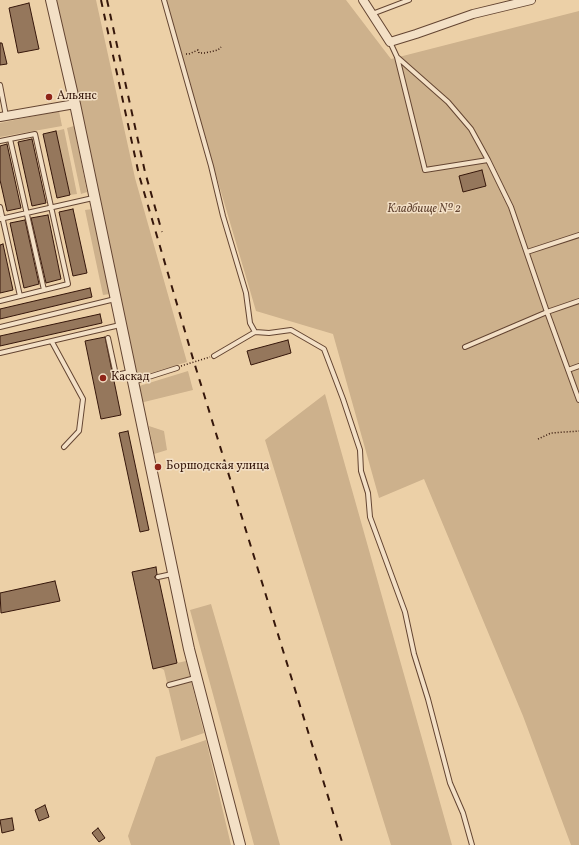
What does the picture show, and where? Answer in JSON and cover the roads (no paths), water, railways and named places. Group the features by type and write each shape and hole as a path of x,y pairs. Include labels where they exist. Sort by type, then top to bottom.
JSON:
{"street":[{"path":"51,0 75,104 132,383 195,678 240,845"},
{"path":"363,0 390,42 473,14 531,0"},
{"path":"3,116 75,104"}],"lane":[{"path":"164,0 211,166 223,216 246,293 250,323 254,332"},
{"path":"392,0 394,5"},
{"path":"372,14 409,0"},
{"path":"390,42 397,57 425,170 488,160"},
{"path":"397,57 448,102 471,129 488,160 511,207 579,400"},
{"path":"0,85 3,116"},
{"path":"0,141 35,134 68,284 0,300"},
{"path":"10,139 44,290"},
{"path":"1,219 94,198"},
{"path":"0,207 1,219 20,296"},
{"path":"527,252 579,235"},
{"path":"0,327 115,299"},
{"path":"465,347 547,312 579,301"},
{"path":"0,352 52,342 120,325"},
{"path":"214,356 254,332 269,333 290,330 324,349 360,450 361,471 368,494 370,517 405,612 414,654 428,699 450,783 463,813 472,845"},
{"path":"108,338 116,375 130,372"},
{"path":"52,342 82,399 79,431 64,447"},
{"path":"568,370 579,366"},
{"path":"132,383 177,368"},
{"path":"158,577 172,574"},
{"path":"169,685 195,678"}],"railway":[{"path":"101,0 139,175 194,362 343,845"},
{"path":"107,0 145,172 162,232"}],"place":[{"name":"Альянс","path":"49,97"},
{"name":"Каскад","path":"103,378"},
{"name":"Боршодская улица","path":"158,467"}],"park label":[{"name":"Кладбище № 2","path":"424,210"}]}
